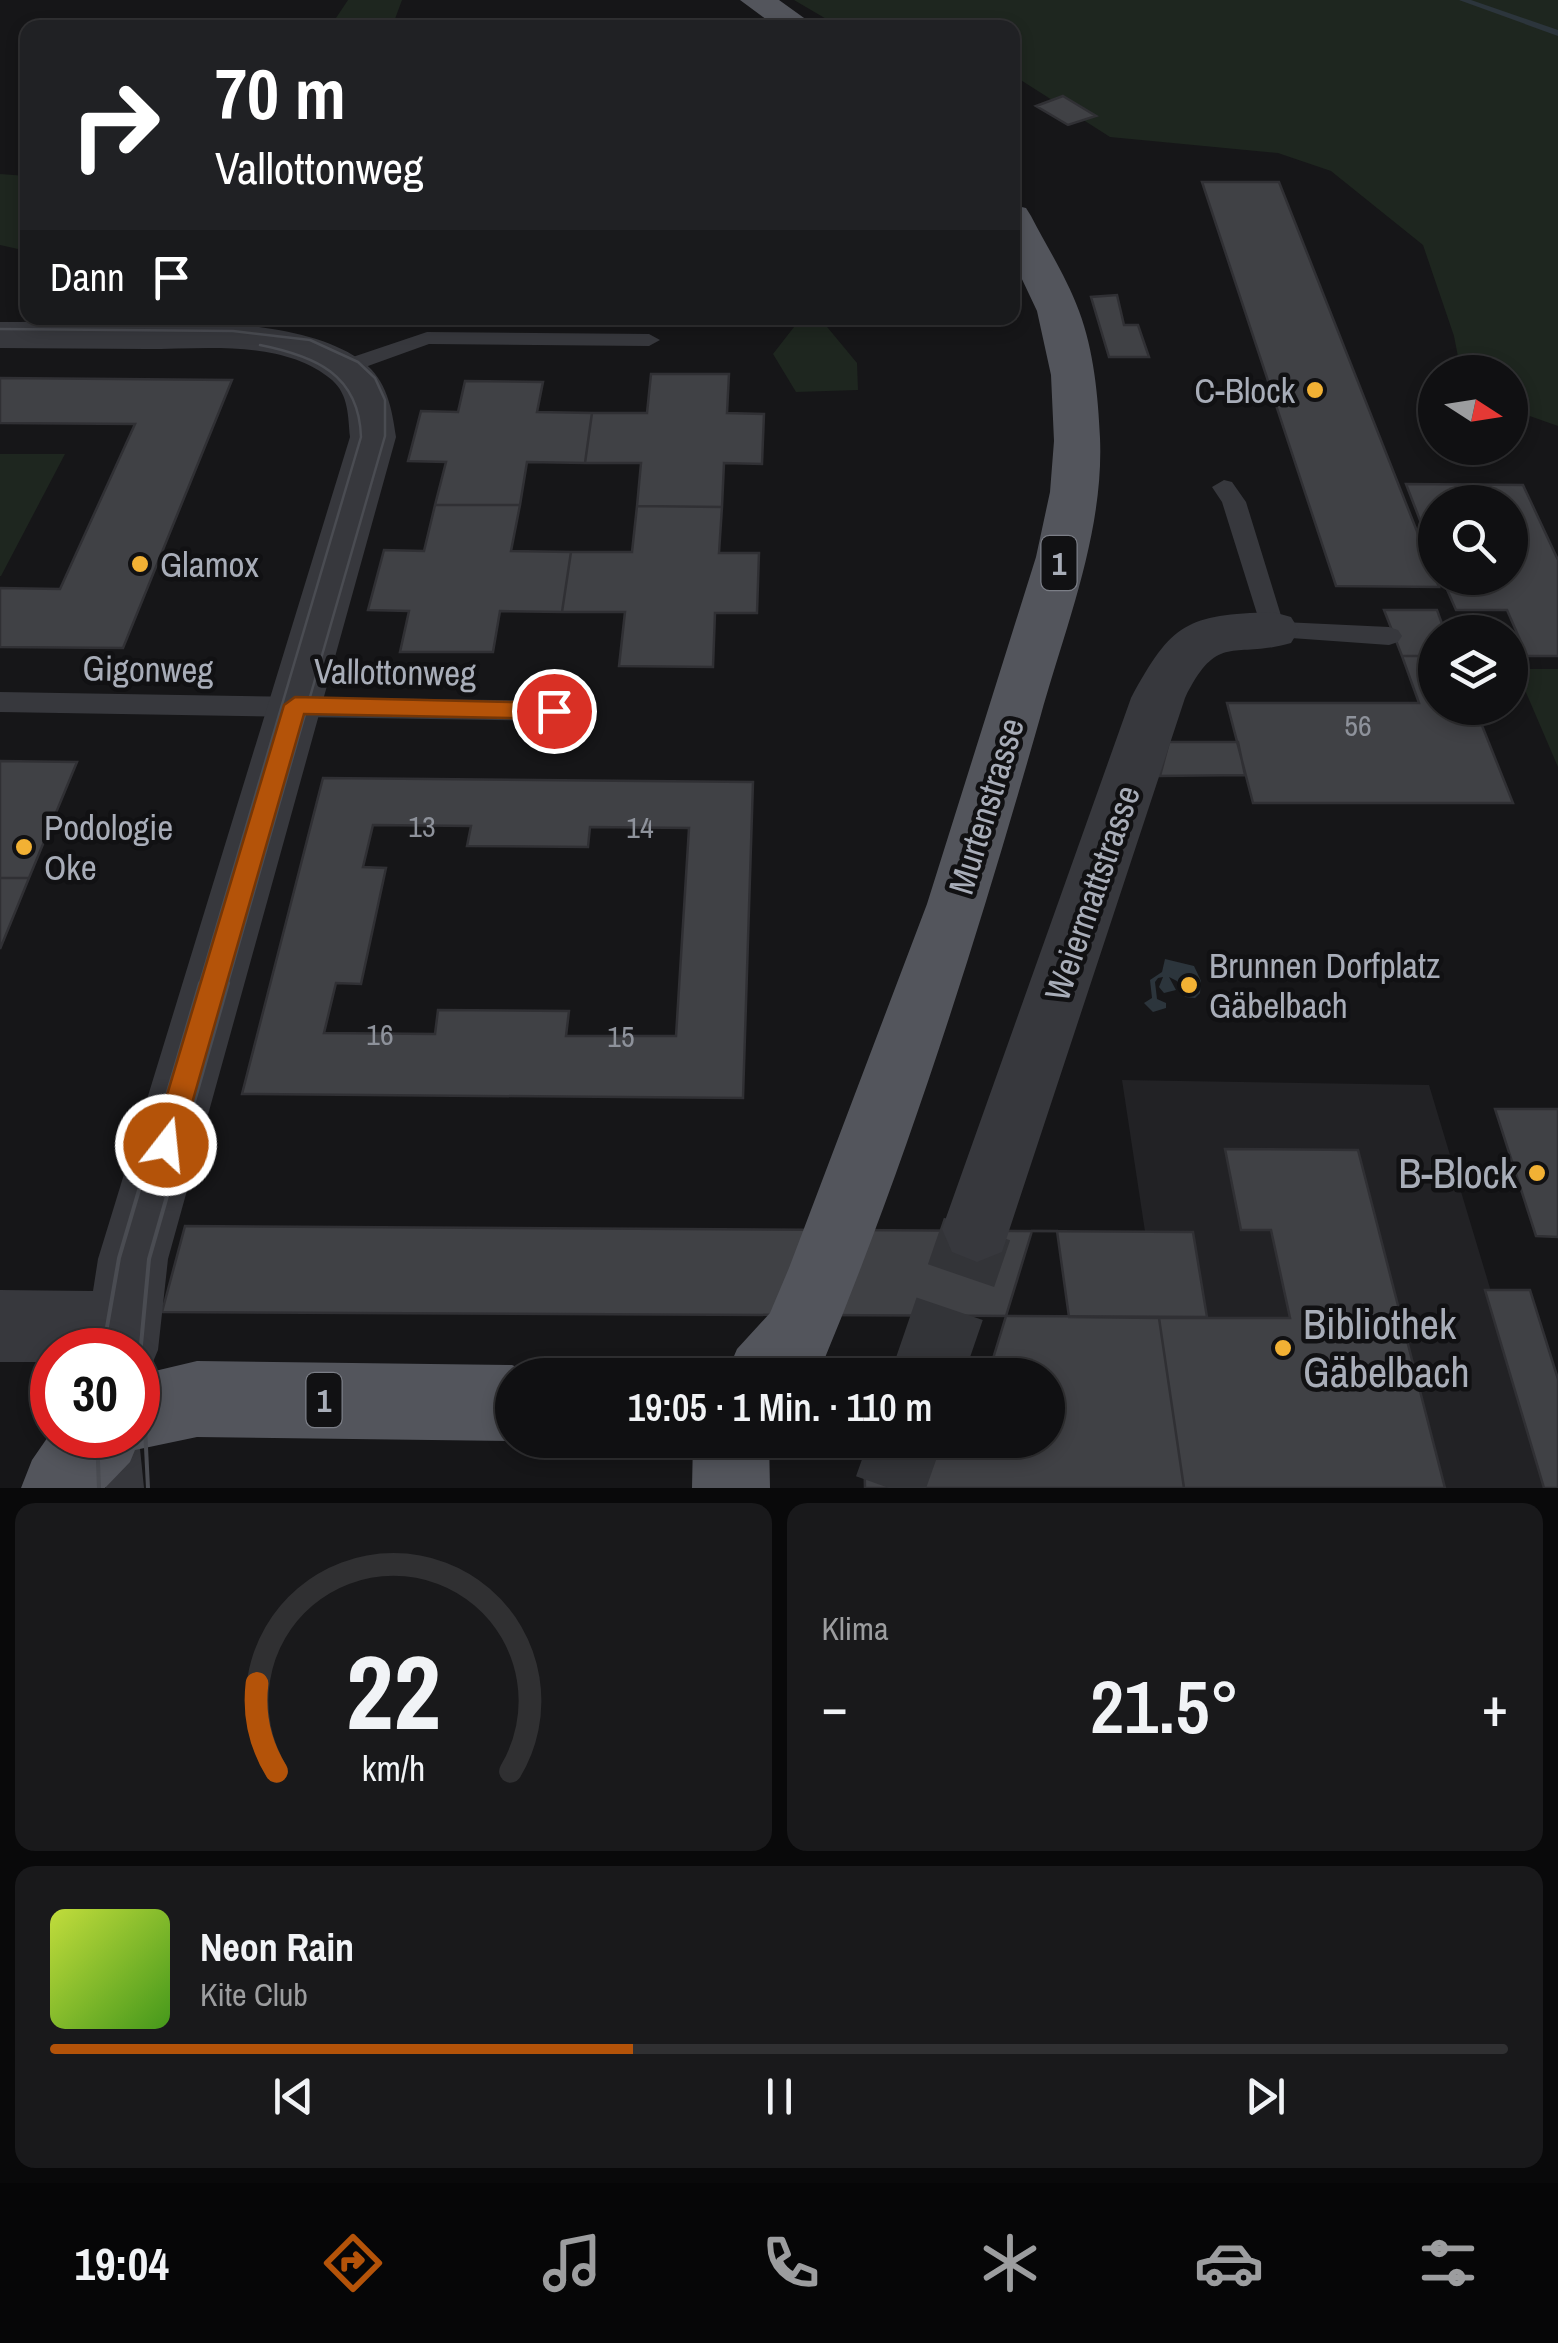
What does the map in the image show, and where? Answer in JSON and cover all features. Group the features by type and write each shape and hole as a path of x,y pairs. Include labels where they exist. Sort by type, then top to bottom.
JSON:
{"main road":[{"path":"756,0 789,20"},
{"name":"Murtenstrasse","path":"779,1358 796,1339 826,1268 957,904 1061,557 1076,458 1073,375 1054,301 1020,232"},
{"name":"1","path":"160,1408 197,1399 495,1403"},
{"path":"60,1488 79,1458"},
{"path":"731,1458 731,1488"}],"street":[{"path":"0,335 230,336 292,344 322,354 342,368 371,403 373,436 137,1246 123,1328"},
{"name":"Weiermattstrasse","path":"977,1229 1158,698 1176,663 1198,639 1216,632 1273,630"},
{"path":"0,1326 30,1329"}],"lane":[{"path":"342,368 430,328 649,340"},
{"path":"1224,486 1234,502 1273,630 1389,636"},
{"name":"Gigonweg","path":"0,702 295,705"},
{"name":"Vallottonweg","path":"295,705 554,711"},
{"path":"123,1458 125,1488"}],"shaded area":[{"path":"348,0 402,0 395,20 335,20"},
{"path":"794,0 1558,0 1558,426 1528,415 1528,355 1458,355 1423,245 1331,171 1278,153 1110,137 1020,79 1020,20 828,20"},
{"path":"0,174 20,175 20,249 0,245"},
{"path":"796,325 825,325 857,363 858,390 796,392 773,354"},
{"path":"0,454 65,454 1,576 0,576"},
{"path":"1528,669 1558,669 1558,767 1528,697"},
{"name":"Brunnen Dorfplatz Gäbelbach","path":"1165,959 1194,966 1201,981 1200,993 1195,998 1185,997 1177,981 1169,977 1176,990 1164,993 1159,987 1163,977 1158,978 1157,999 1166,1003 1166,1008 1153,1012 1144,1003 1152,998 1150,980 1162,972"},
{"path":"1122,1080 1429,1085 1550,1488 1184,1488"}],"building":[{"path":"1063,96 1096,116 1068,125 1036,106"},
{"name":"C-Block","path":"1202,182 1279,182 1418,534 1418,587 1336,586"},
{"path":"1117,295 1124,325 1138,325 1149,357 1109,357 1091,297"},
{"path":"651,374 729,374 727,413 764,414 762,464 724,463 722,507 637,506 641,463 585,463 592,413 647,413"},
{"path":"0,378 232,380 123,648 0,647 0,588 60,589 135,424 0,423"},
{"path":"465,381 543,382 537,412 592,413 585,463 527,462 520,505 435,505 446,462 408,461 421,411 458,412"},
{"path":"1406,484 1523,485 1418,485 1418,515"},
{"path":"1528,496 1558,560 1558,656 1528,656 1528,615 1509,615 1507,610 1456,610 1449,595 1528,595"},
{"path":"435,505 520,505 511,551 571,552 562,612 500,611 493,652 400,652 409,611 368,610 384,550 424,551"},
{"path":"637,506 722,507 719,553 759,553 757,613 715,613 713,667 619,666 625,612 562,612 571,552 632,552"},
{"path":"1384,610 1437,610 1439,615 1418,615 1418,656 1402,656"},
{"path":"1402,656 1418,656 1418,700"},
{"path":"1227,703 1418,703 1418,725 1482,725 1513,803 1253,803"},
{"path":"1169,742 1238,742 1245,775 1160,776"},
{"path":"0,761 77,762 29,878 0,878"},
{"path":"323,778 753,782 743,1098 242,1094","holes":["373,825 471,826 467,846 588,847 590,827 689,828 676,1036 566,1036 569,1011 438,1010 435,1034 324,1033 336,983 361,984 386,868 363,867"]},
{"path":"0,878 29,878 0,949"},
{"name":"B-Block","path":"1495,1109 1558,1109 1558,1237 1536,1236"},
{"path":"1225,1149 1358,1150 1445,1488 1184,1488 1159,1318 1290,1318 1271,1230 1241,1230"},
{"path":"185,1226 1193,1232 1207,1317 162,1312"},
{"path":"1032,1231 1057,1231 1069,1317 1159,1318 1184,1488 865,1488 864,1458 1065,1458 1065,1358 993,1358"},
{"path":"1485,1290 1530,1290 1558,1379 1558,1488 1544,1488"}],"waterway":[{"path":"1463,0 1558,33"}],"tunnel":[{"path":"933,1358 977,1229"},
{"path":"889,1488 900,1458"}],"tram line":[{"path":"0,329 233,331 310,340 358,362 375,378 385,400 385,436 227,986"},
{"path":"199,986 361,437 358,415 343,383 316,362 260,345"},
{"path":"107,1328 119,1258 200,983"},
{"path":"148,1488 141,1345 149,1259 228,983"},
{"path":"98,1458 99,1488"}],"place":[{"name":"C-Block","path":"1315,390"},
{"name":"Glamox","path":"140,564"},
{"name":"Podologie Oke","path":"24,847"},
{"name":"Brunnen Dorfplatz Gäbelbach","path":"1189,985"},
{"name":"B-Block","path":"1537,1173"},
{"name":"Bibliothek Gäbelbach","path":"1283,1348"}],"route":[{"path":"166,1145 295,705 554,711"}]}
